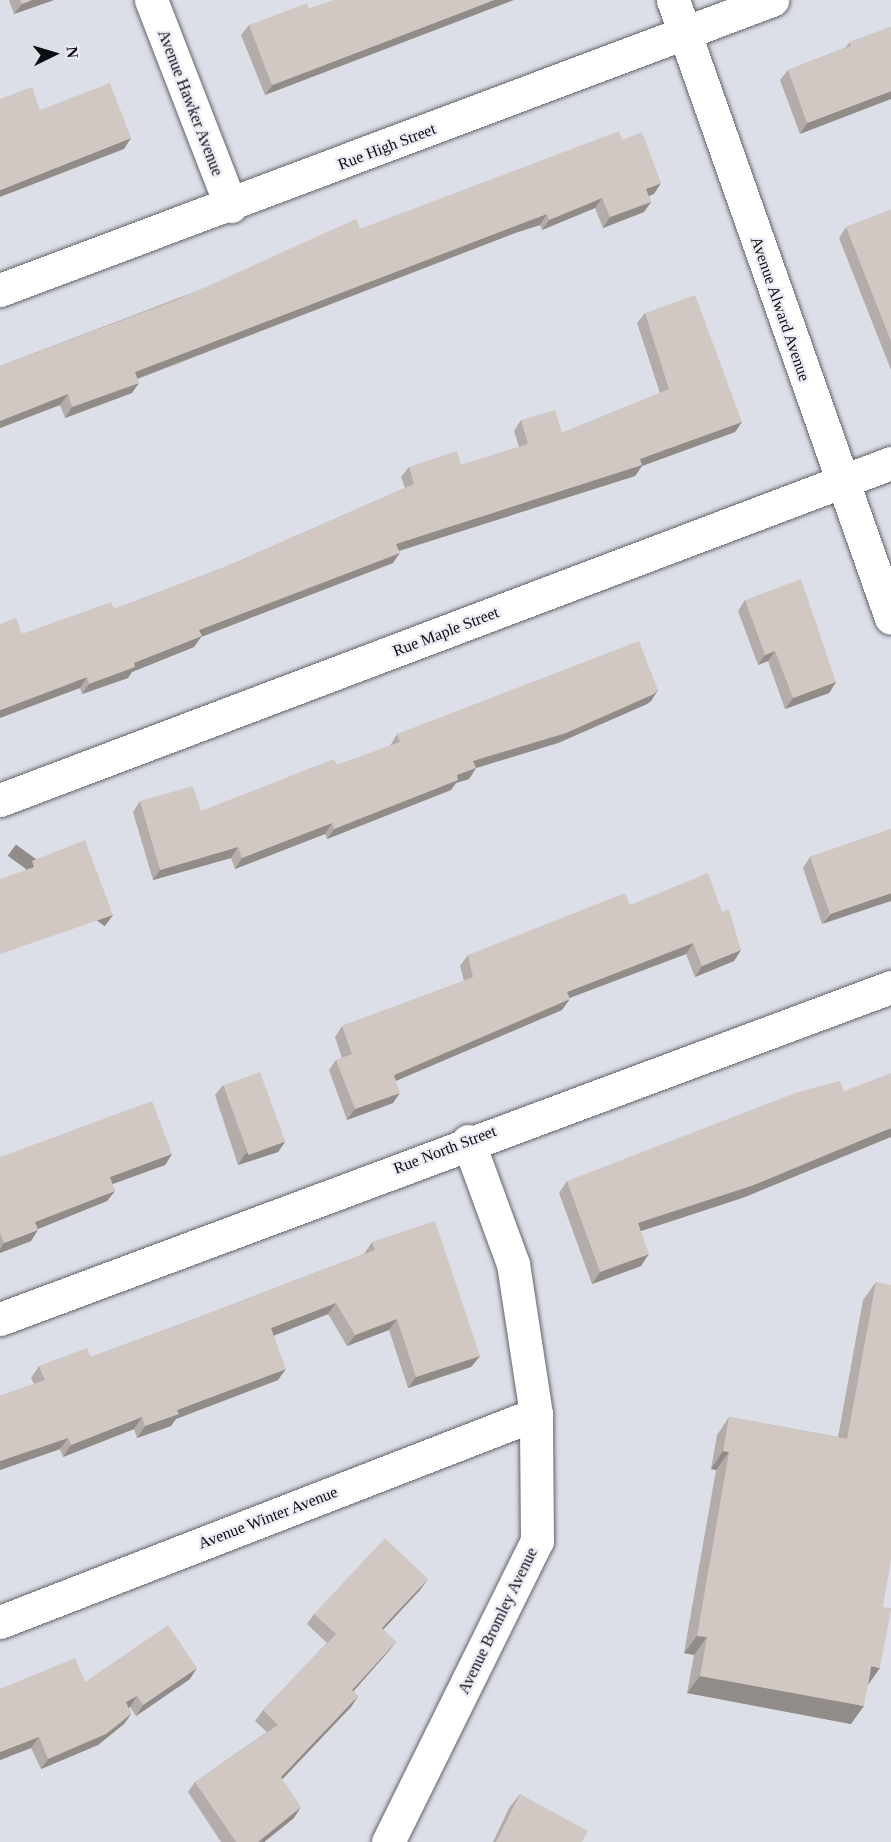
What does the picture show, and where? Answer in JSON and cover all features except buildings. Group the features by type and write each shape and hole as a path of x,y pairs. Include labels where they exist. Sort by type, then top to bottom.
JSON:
{"street":[{"name":"Avenue Hawker Avenue","path":"151,0 231,206"},
{"name":"Avenue Alward Avenue","path":"673,0 841,482 891,618"},
{"name":"Rue High Street","path":"0,290 231,206 772,0"},
{"name":"Rue Maple Street","path":"0,800 891,463"},
{"name":"Rue North Street","path":"0,1319 468,1141 891,987"},
{"name":"Avenue Bromley Avenue","path":"388,1842 537,1541 536,1414 513,1264 468,1141"},
{"name":"Avenue Winter Avenue","path":"0,1622 536,1414"}]}
